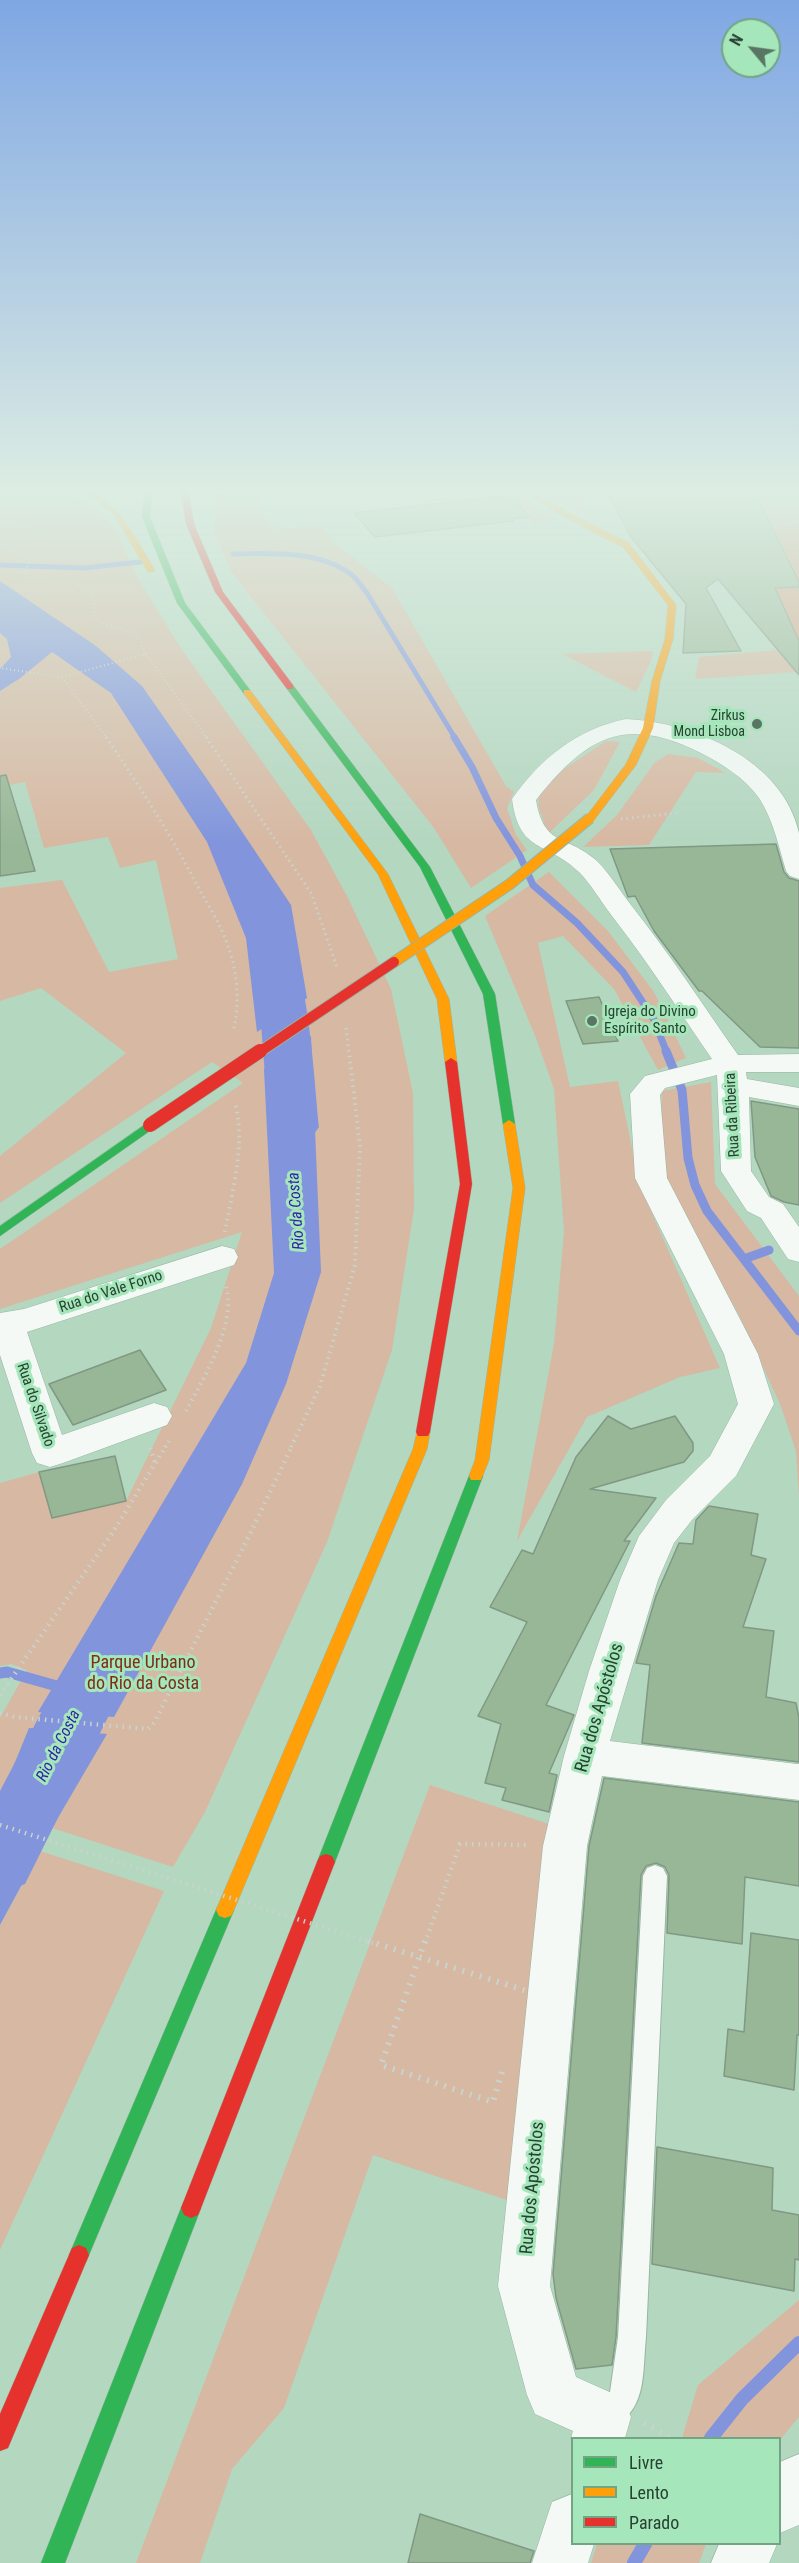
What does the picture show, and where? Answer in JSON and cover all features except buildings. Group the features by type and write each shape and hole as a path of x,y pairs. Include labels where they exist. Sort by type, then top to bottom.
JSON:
{"main road":[{"path":"0,2440 420,1449 466,1184 443,999 383,874 184,607"},
{"path":"53,2563 482,1460 519,1188 489,994 425,867 230,607"},
{"path":"0,1232 150,1125 510,884 591,818 631,765 648,728 656,681 669,639 672,607"}],"street":[{"path":"799,871 792,833 769,795 746,772 723,755 681,735 626,725 608,729 592,737 541,776 524,799 525,819 541,839 572,855 589,868 645,939 732,1075 799,1097"},
{"path":"732,1075 799,1063"},
{"name":"Rua dos Apóstolos","path":"601,2428 554,2394 524,2286 565,1845 585,1756 609,1671 639,1580 658,1536 679,1510 723,1466 756,1404 741,1354 651,1178 645,1094 655,1082 694,1071 732,1075"},
{"name":"Rua da Ribeira","path":"732,1075 736,1171 758,1204 786,1214 799,1251"},
{"name":"Rua do Vale Forno","path":"4,1324 27,1320 222,1257"},
{"name":"Rua do Silvado","path":"4,1324 50,1453 170,1422"},
{"path":"585,1756 797,1782"},
{"path":"781,2504 799,2482"},
{"path":"560,2563 571,2528"},
{"path":"739,2563 748,2545"}],"lane":[{"path":"601,2428 624,2400 632,2337 655,1876"}],"path":[{"path":"93,607 96,619 107,627 126,628 137,634 146,654 217,752 311,893 337,968"},
{"path":"0,668 63,676 146,654"},
{"path":"63,676 116,749 176,844 218,924 231,953 237,987 237,1018 231,1040"},
{"path":"617,819 677,813"},
{"path":"0,1713 15,1717 148,1729 154,1723 251,1532 320,1386 355,1265 360,1147 346,1024"},
{"path":"0,1695 113,1532 170,1422 209,1366 228,1308 222,1257 237,1149 239,1113 231,1094"},
{"path":"0,1825 527,1991 524,2002"},
{"path":"503,2069 493,2102 381,2065 460,1844 565,1845"}],"green space":[{"name":"Parque Urbano do Rio da Costa","path":"0,607 155,607 180,647 311,830 347,896 391,989 413,1093 414,1209 392,1350 327,1542 205,1812 173,1867 52,1828 83,1774 20,1752 0,1799 0,1718 27,1670 11,1664 0,1666 0,1483 39,1472 52,1518 126,1501 211,1328 242,1232 0,1309 0,1249 243,1083 212,1062 0,1203 0,1156 126,1053 41,988 0,1001 0,888 62,880 109,972 178,959 156,860 120,868 108,837 44,848 25,782 0,787 0,691 16,681 0,674"},
{"path":"259,607 403,607 506,786 514,792 507,808 516,835 527,850 471,888 434,828"},
{"path":"799,648 799,672 695,679 699,657"},
{"path":"653,651 651,661 636,692 562,654"},
{"path":"606,741 620,742 594,790 548,834 539,808 538,793 564,769"},
{"path":"669,754 698,758 726,773 696,772 649,845 583,847 617,815 655,762"},
{"path":"549,872 608,931 654,992 686,1058 658,1070 614,989 563,936 538,943 570,1087 618,1081 640,1186 720,1368 680,1377 587,1417 517,1541 554,1344 564,1232 554,1089 536,1038 485,916"},
{"path":"711,1082 715,1184 799,1296 799,1497 796,1451 780,1404 737,1311 660,1181 662,1091"},
{"path":"430,1785 555,1826 507,2200 373,2155 284,2408 232,2469 200,2563 136,2563"},
{"path":"40,1851 164,1891 0,2250 0,1925"},
{"path":"799,2300 799,2417 781,2439 682,2437 698,2385"},
{"path":"597,2545 706,2545 699,2563 591,2563"}],"shaded area":[{"path":"783,607 799,607 799,641"}],"water":[{"path":"0,607 38,607 96,646 142,686 291,905 307,998 257,1032 246,938 207,842 111,693 52,652 19,679 0,691 0,669 11,657 7,639 0,633"},
{"path":"311,1036 321,1272 286,1384 242,1484 114,1717 38,1712 246,1363 274,1273 264,1069"},
{"path":"29,1728 107,1734 52,1828 0,1812 0,1799"},
{"path":"0,1837 40,1851 0,1925"}],"waterway":[{"path":"375,607 455,738"},
{"path":"454,737 472,767 496,818 520,856 533,885 577,923 623,972 653,1018 667,1053"},
{"name":"Rio da Costa","path":"269,942 282,998 294,1127"},
{"path":"666,1051 682,1090 688,1158 695,1185 707,1211 799,1331"},
{"path":"744,1259 769,1250"},
{"name":"Rio da Costa","path":"0,1861 86,1693 114,1652"},
{"path":"0,1673 7,1672 64,1688"},
{"path":"712,2437 742,2399 799,2343"},
{"path":"634,2563 644,2545"}],"traffic: fast":[{"path":"184,607 247,692"},
{"path":"290,687 425,867 489,994 509,1124"},
{"path":"0,1232 150,1125"},
{"path":"326,1862 476,1476"},
{"path":"79,2255 225,1910"},
{"path":"53,2563 191,2208"}],"traffic: slow":[{"path":"590,818 631,765 648,728 656,681 669,639 672,607"},
{"path":"247,692 383,874 443,999 451,1062"},
{"path":"394,962 510,884 590,818"},
{"path":"476,1476 482,1460 519,1188 509,1124"},
{"path":"225,1910 420,1449 423,1432"}],"traffic: jam":[{"path":"230,607 290,687"},
{"path":"150,1125 394,962"},
{"path":"423,1432 466,1184 451,1062"},
{"path":"191,2208 326,1862"},
{"path":"0,2440 79,2255"}],"place":[{"name":"Zirkus Mond Lisboa","path":"757,724"},
{"name":"Igreja do Divino Espírito Santo","path":"592,1021"}]}
